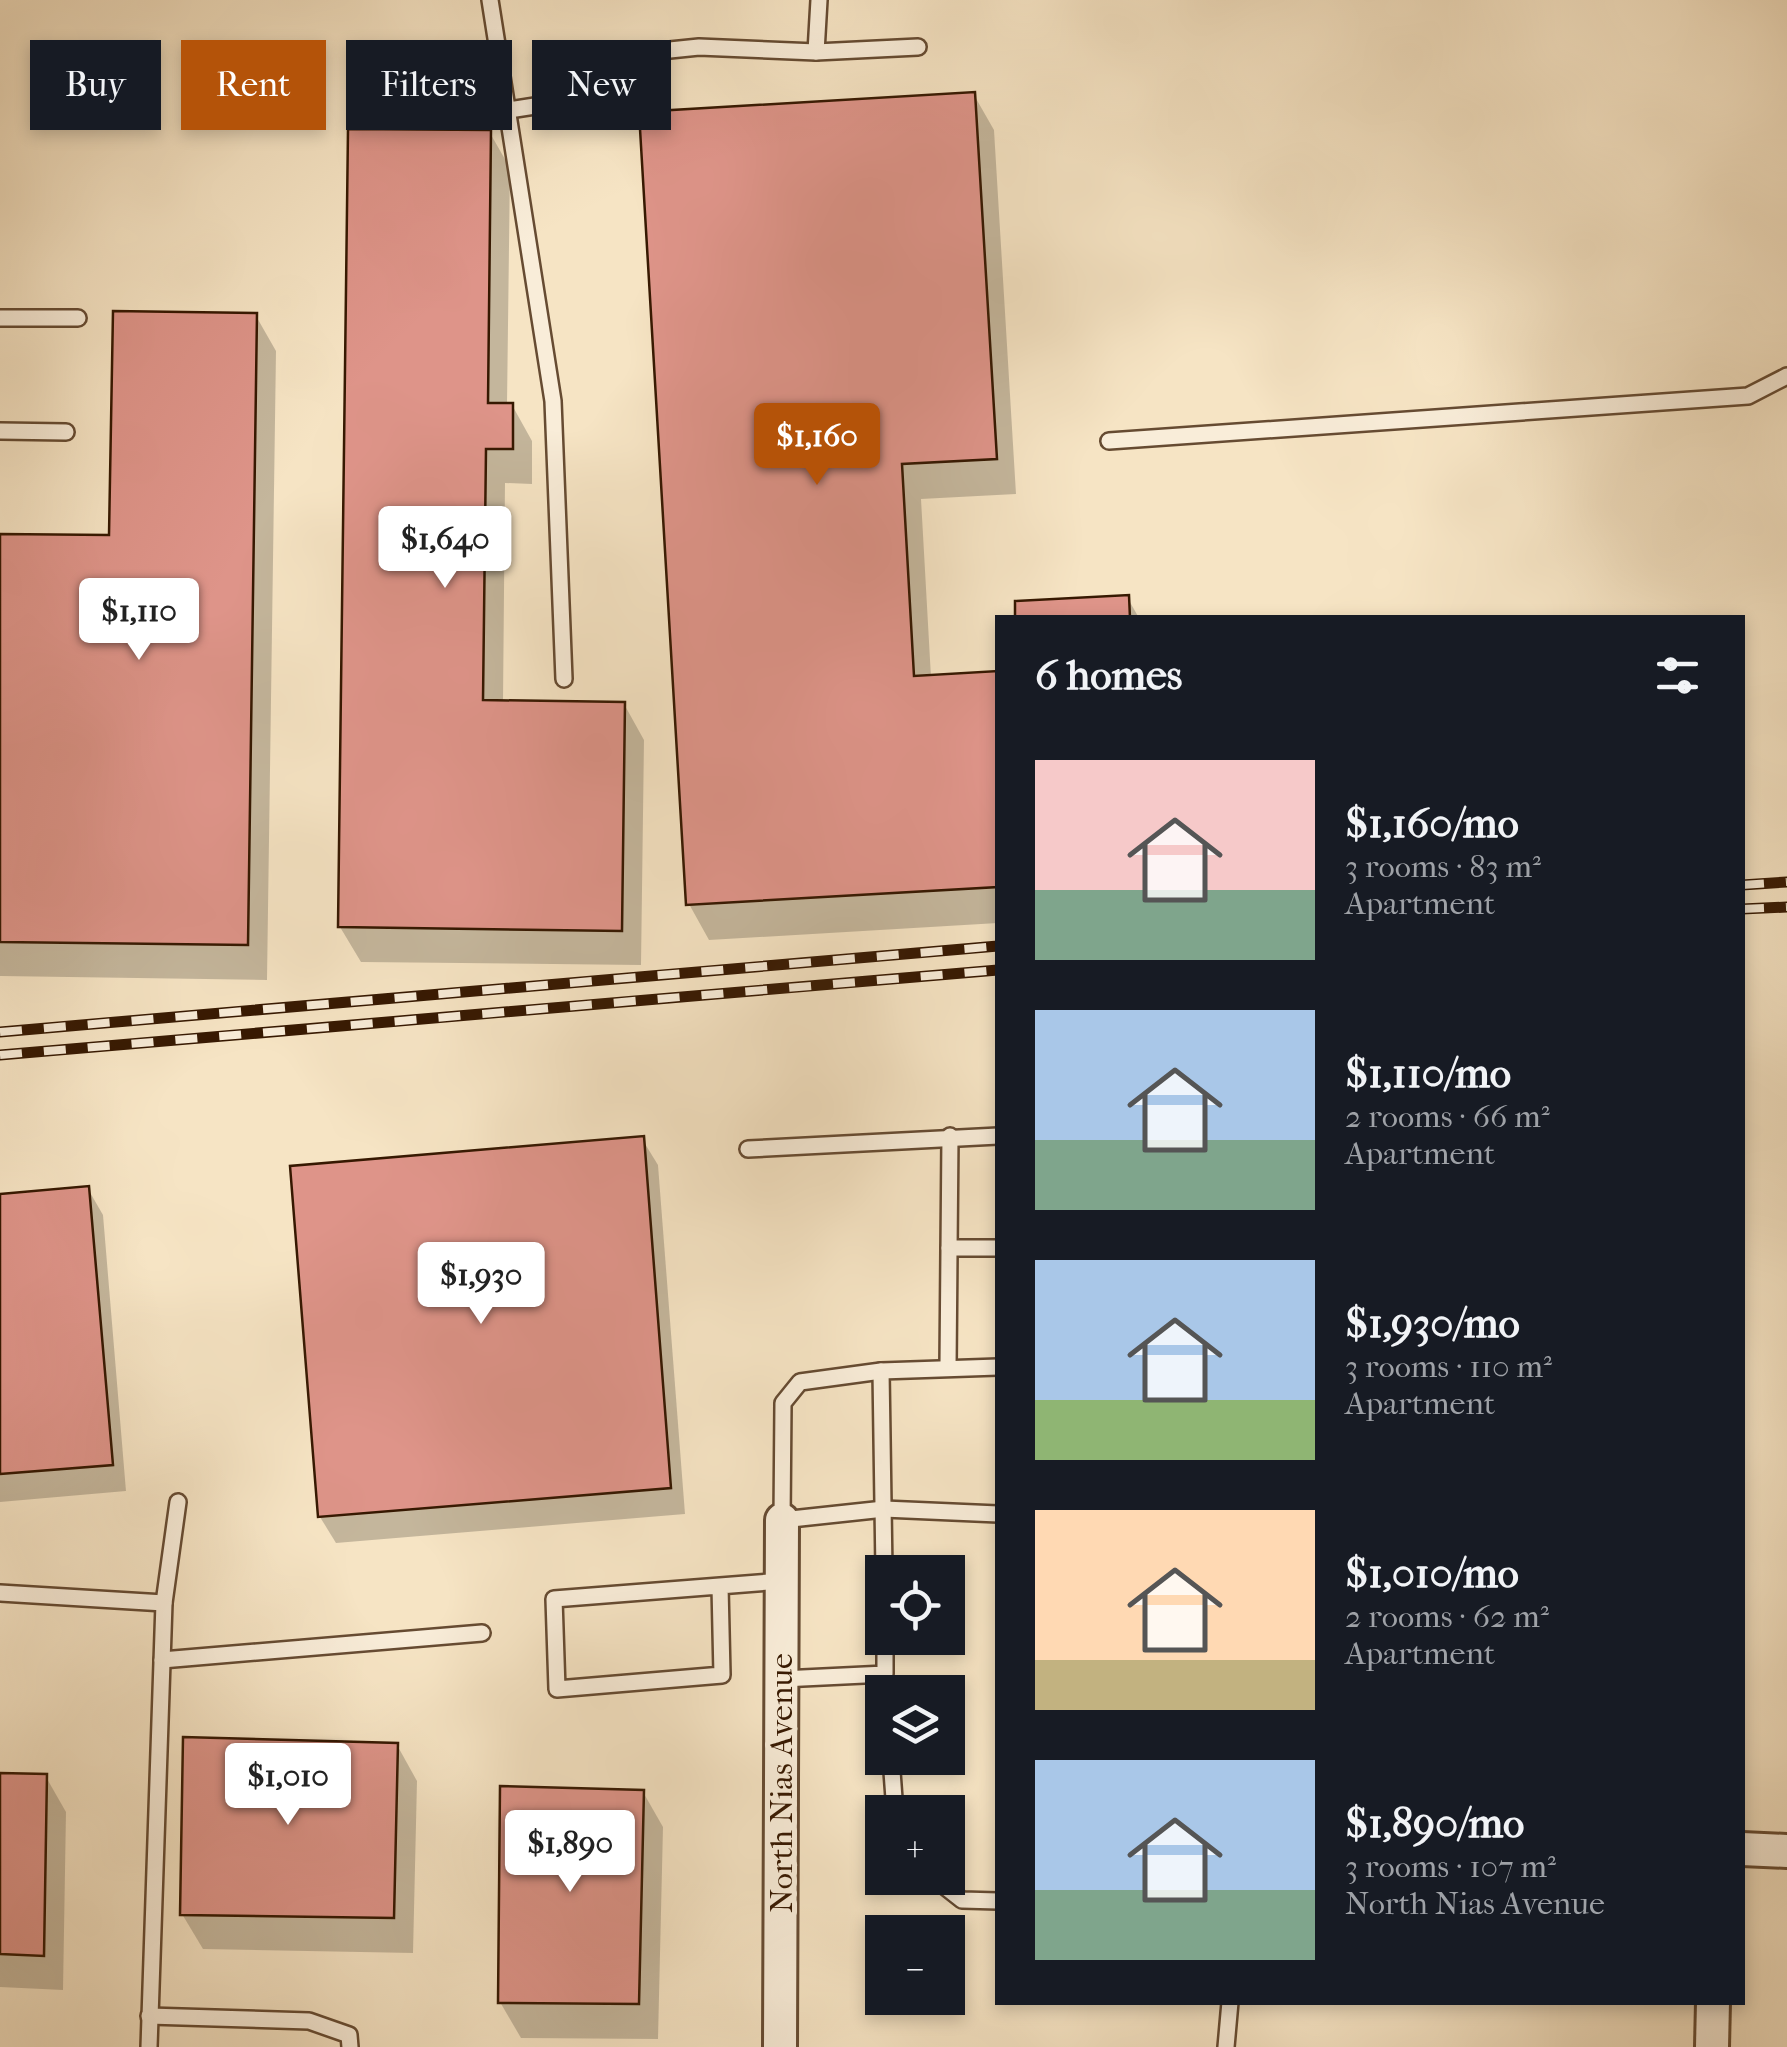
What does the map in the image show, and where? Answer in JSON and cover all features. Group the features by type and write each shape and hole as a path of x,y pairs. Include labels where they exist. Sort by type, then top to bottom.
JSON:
{"street":[{"name":"North Nias Avenue","path":"780,2047 782,1520"},
{"path":"1745,1849 1787,1851"},
{"path":"1712,2047 1713,2005"}],"lane":[{"path":"490,0 497,40"},
{"path":"816,52 819,0"},
{"path":"512,110 580,99 602,72 631,54 700,46 816,52 918,46"},
{"path":"512,130 553,402 564,679"},
{"path":"0,318 78,318"},
{"path":"1109,441 1748,396 1787,376"},
{"path":"0,431 66,432"},
{"path":"948,1367 950,1136"},
{"path":"748,1149 995,1136"},
{"path":"949,1248 995,1248"},
{"path":"995,1367 881,1371 800,1382 784,1403 782,1520 884,1509 995,1514"},
{"path":"881,1371 884,1555"},
{"path":"148,2047 164,1602 178,1502"},
{"path":"720,1586 722,1675 557,1689 554,1599 782,1581"},
{"path":"0,1592 164,1602"},
{"path":"162,1660 482,1633"},
{"path":"782,1680 886,1674 885,1655"},
{"path":"956,1895 962,1900 995,1901"},
{"path":"1226,2047 1230,2005"},
{"path":"150,2016 309,2021 349,2035 350,2047"}],"building":[{"path":"975,92 997,459 902,464 914,676 995,671 995,887 686,905 640,130 671,130 671,110"},
{"path":"348,130 491,130 488,403 513,403 513,449 486,449 483,700 625,702 622,931 338,927"},
{"path":"113,311 257,313 248,945 0,942 0,534 109,535"},
{"path":"1129,595 1130,615 1015,615 1015,601"},
{"path":"644,1136 671,1488 318,1517 290,1166"},
{"path":"89,1186 113,1465 0,1474 0,1194"},
{"path":"183,1737 398,1743 394,1918 180,1915"},
{"path":"0,1773 47,1774 44,1956 0,1954"},
{"path":"500,1786 644,1790 639,2004 498,2003"}],"railway":[{"path":"1745,885 1787,882"},
{"path":"1745,909 1787,907"},
{"path":"0,1032 995,946"},
{"path":"0,1055 995,970"}]}
